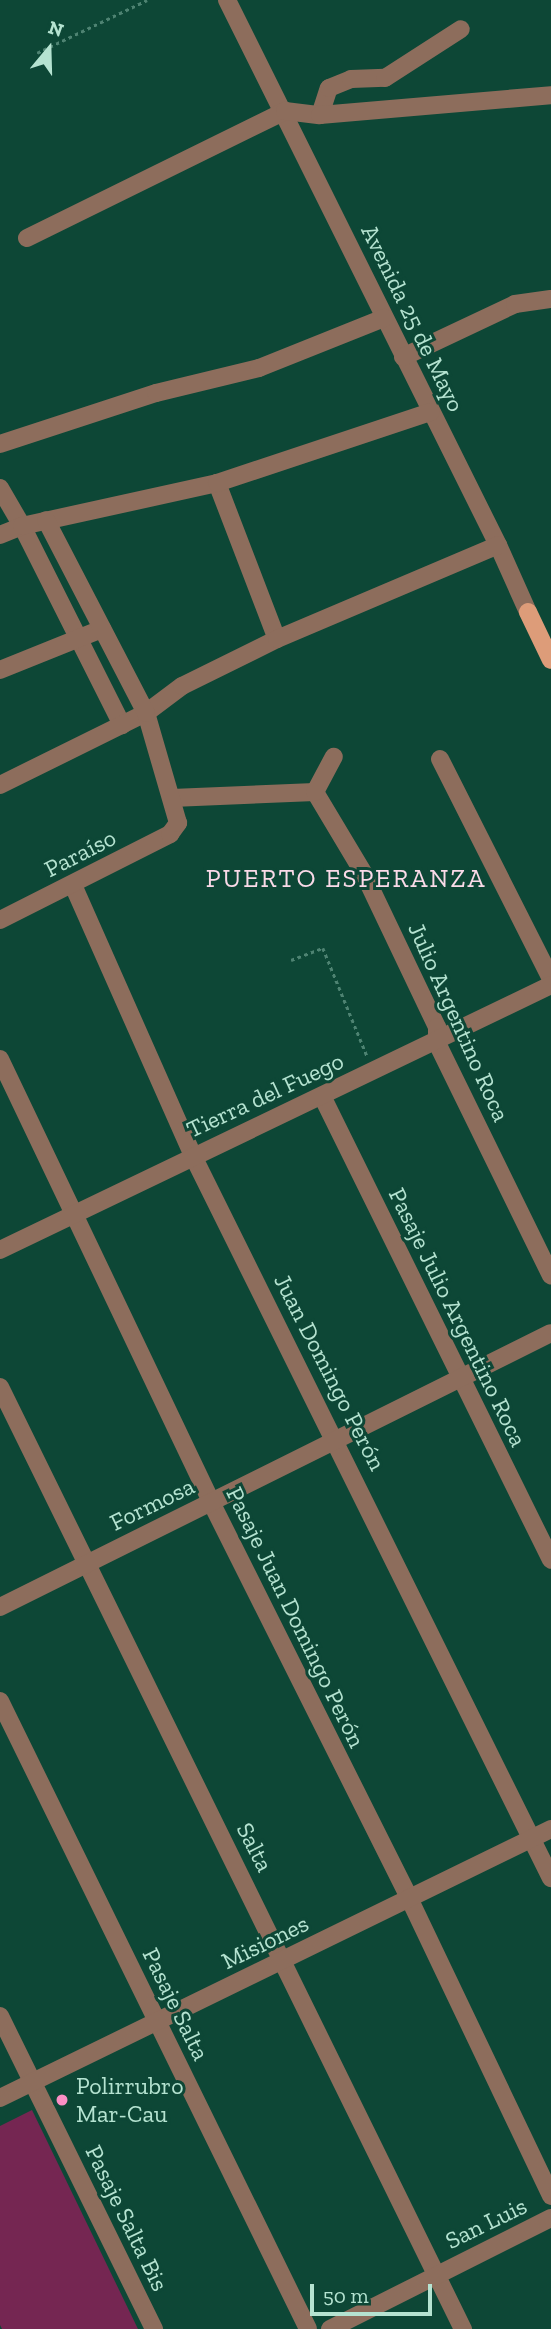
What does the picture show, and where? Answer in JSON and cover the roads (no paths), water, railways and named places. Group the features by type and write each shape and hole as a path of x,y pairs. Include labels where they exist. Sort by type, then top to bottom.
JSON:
{"main road":[{"name":"Avenida 25 de Mayo","path":"528,612 551,660"}],"street":[{"name":"Avenida 25 de Mayo","path":"227,0 285,111 403,357 498,545 528,612"},
{"path":"320,115 329,88 351,79 385,78 461,29"},
{"path":"27,238 285,111 320,115 551,95"},
{"path":"403,357 515,304 551,299"},
{"path":"0,444 156,393 259,368 384,318"},
{"path":"0,535 46,520 217,483 431,412"},
{"path":"217,483 277,639"},
{"path":"0,488 22,526 122,725"},
{"path":"46,520 146,713 172,798 315,792 334,757"},
{"path":"0,785 146,713 182,686 277,639 498,545"},
{"path":"0,670 102,629"},
{"path":"440,759 551,979"},
{"name":"Julio Argentino Roca","path":"315,792 365,874 437,1027 436,1043 551,1276"},
{"name":"Paraíso","path":"0,920 170,834 178,823 172,798"},
{"name":"Juan Domingo Perón","path":"73,885 193,1156 551,1878"},
{"name":"Tierra del Fuego","path":"0,1250 193,1156 436,1043 551,985"},
{"name":"Pasaje Juan Domingo Perón","path":"0,1059 211,1502 409,1898 551,2196"},
{"name":"Pasaje Julio Argentino Roca","path":"322,1096 551,1560"},
{"name":"Formosa","path":"0,1607 551,1333"},
{"name":"Salta","path":"0,1387 284,1960 463,2329"},
{"name":"Pasaje Salta","path":"0,1701 308,2329"},
{"name":"Misiones","path":"0,2098 551,1829"},
{"name":"Pasaje Salta Bis","path":"0,2016 154,2329"},
{"name":"San Luis","path":"330,2329 551,2218"}],"place":[{"name":"Polirrubro Mar-Cau","path":"62,2100"}],"district":[{"name":"PUERTO ESPERANZA","path":"346,879"}]}
